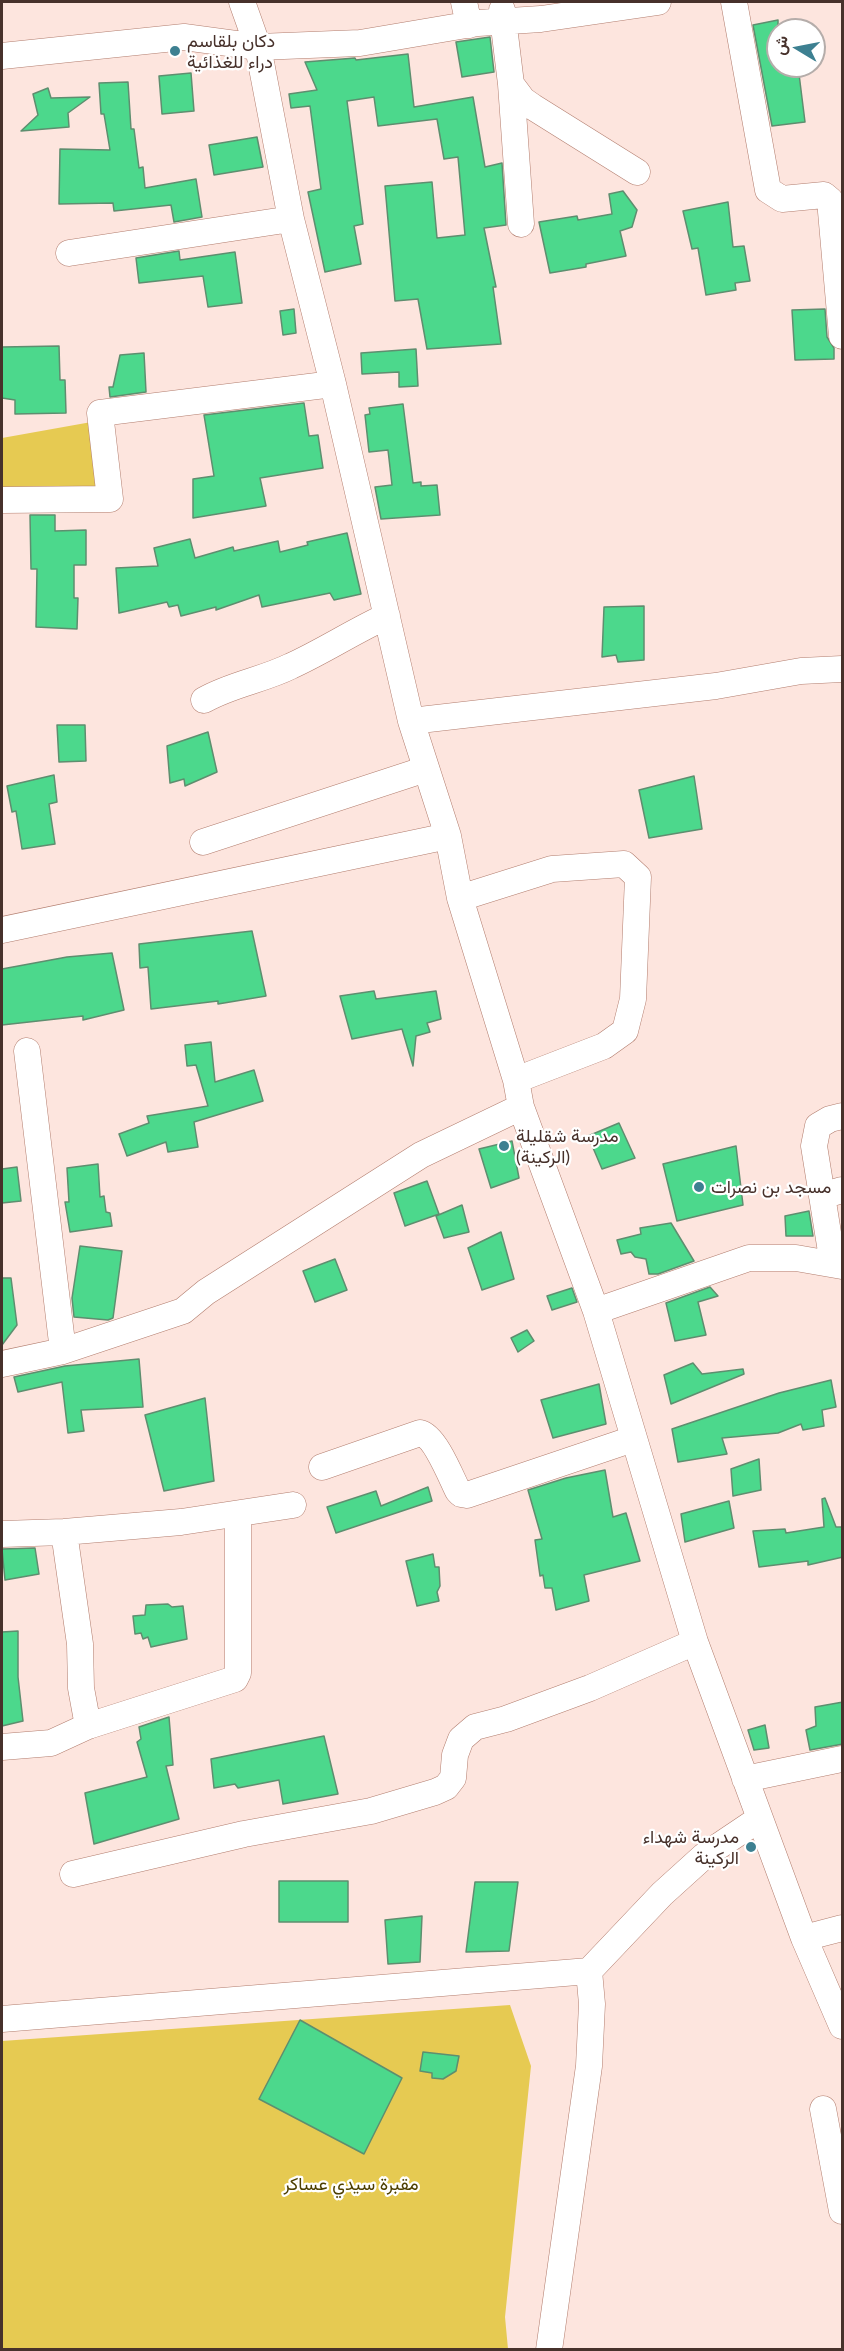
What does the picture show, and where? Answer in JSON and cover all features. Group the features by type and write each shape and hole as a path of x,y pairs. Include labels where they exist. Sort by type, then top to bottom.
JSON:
{"street":[{"path":"242,2 258,47 291,219 333,384 411,721 448,836 460,898 516,1080 522,1107 596,1311 695,1642 804,1938 843,2026"},
{"path":"2,56 184,37 258,47 360,43 490,14 658,2"},
{"path":"734,2 768,190 782,199 824,195 829,198 840,288 843,336"},
{"path":"490,14 511,84 521,224"},
{"path":"511,84 523,100 533,107 637,172"},
{"path":"69,253 291,219"},
{"path":"2,500 110,499 100,413 333,384"},
{"path":"204,700 232,686 274,674 292,666 387,616"},
{"path":"411,721 716,686 801,671 843,669"},
{"path":"203,842 426,769"},
{"path":"2,930 448,836"},
{"path":"460,898 552,869 624,864 639,877 633,999 625,1031 604,1046 516,1080"},
{"path":"27,1051 63,1351"},
{"path":"2,1364 63,1351 183,1311 206,1292 421,1155 522,1107"},
{"path":"596,1311 749,1258 796,1258 838,1265 832,1193 814,1146 818,1126 830,1119 843,1116"},
{"path":"322,1467 420,1433 425,1434 433,1443 458,1491 467,1495 633,1439"},
{"path":"2,1534 64,1532 181,1522 293,1505"},
{"path":"2,1747 51,1743 88,1726 233,1680 237,1676 238,1514"},
{"path":"64,1532 80,1644 81,1688 88,1726"},
{"path":"73,1874 244,1834 371,1811 435,1792 446,1787 453,1778 455,1755 461,1739 475,1727 506,1719 590,1688 695,1642"},
{"path":"744,1779 843,1759"},
{"path":"2,2019 589,1971 662,1894 704,1856 759,1819"},
{"path":"804,1938 843,1928"},
{"path":"549,2349 589,2066 591,2004 589,1971"},
{"path":"823,2109 838,2162 843,2211"}],"green space":[{"path":"97,421 103,492 2,488 2,438"},
{"name":"مقبرة سيدي عساكر","path":"510,2005 531,2066 505,2317 508,2349 2,2350 2,2041"}],"building":[{"path":"766,22 766,78 800,78 805,122 772,126 753,25"},
{"path":"490,37 494,72 462,77 456,42"},
{"path":"408,54 414,107 473,97 485,167 502,163 506,225 484,228 496,287 493,287 501,344 427,349 418,299 395,301 385,186 432,182 437,238 465,235 458,157 444,159 437,119 378,126 374,97 347,101 363,224 354,226 361,264 325,272 308,192 321,189 310,106 291,108 289,94 317,90 305,62 355,58 356,60"},
{"path":"191,73 194,111 162,114 159,76"},
{"path":"128,82 131,129 134,129 139,168 143,167 145,188 196,179 202,217 174,222 171,205 114,211 113,203 59,204 60,149 110,150 104,114 101,114 99,83"},
{"path":"48,88 51,98 90,97 68,113 69,127 21,131 38,115 33,94"},
{"path":"257,137 263,167 214,175 209,145"},
{"path":"623,191 637,210 632,227 620,231 626,256 586,264 586,267 550,273 539,222 577,216 578,220 612,214 609,194"},
{"path":"728,202 733,247 744,246 750,281 735,283 736,290 706,295 698,248 692,249 683,211"},
{"path":"179,251 180,260 235,252 242,303 208,307 203,276 139,283 136,258"},
{"path":"294,309 296,333 283,335 280,311"},
{"path":"825,309 827,337 834,348 834,359 795,360 792,310"},
{"path":"59,346 60,380 65,380 66,413 15,414 15,400 2,398 2,347"},
{"path":"416,349 418,386 399,387 399,372 362,374 361,353"},
{"path":"144,353 146,392 110,397 109,387 113,387 120,355"},
{"path":"304,403 309,436 318,435 323,468 260,478 266,506 193,518 193,479 214,476 204,415"},
{"path":"403,404 413,483 421,482 421,486 437,485 440,515 381,519 375,487 392,485 388,450 369,452 365,415 370,414 369,408"},
{"path":"30,515 55,515 55,531 86,530 86,565 74,565 74,598 78,598 77,629 36,627 37,569 31,569"},
{"path":"347,533 361,594 334,600 330,593 262,607 259,595 216,610 216,607 181,616 178,605 169,607 167,602 119,613 116,568 158,566 154,548 190,539 195,558 233,547 234,551 278,541 280,552 308,545 307,542"},
{"path":"644,606 644,660 618,662 616,655 602,657 604,607"},
{"path":"57,725 85,725 86,761 59,762"},
{"path":"208,732 217,772 185,786 184,779 170,783 167,746"},
{"path":"54,775 57,802 49,804 55,844 22,849 16,811 12,812 7,786"},
{"path":"694,776 702,829 649,838 639,790"},
{"path":"252,931 266,996 218,1004 218,1001 151,1009 148,967 140,968 139,944"},
{"path":"112,953 124,1010 83,1020 83,1016 2,1025 2,969 67,957"},
{"path":"374,991 376,999 436,991 441,1019 427,1023 430,1032 416,1036 413,1066 402,1029 352,1039 340,996"},
{"path":"211,1042 215,1082 254,1070 263,1101 194,1122 198,1147 168,1152 166,1142 127,1156 119,1134 149,1123 147,1116 208,1106 196,1065 187,1066 185,1045"},
{"path":"619,1123 635,1158 602,1169 588,1136"},
{"path":"512,1141 519,1178 491,1188 479,1149"},
{"path":"736,1146 743,1205 677,1221 663,1164"},
{"path":"98,1164 100,1197 104,1196 106,1212 110,1213 112,1226 70,1232 65,1202 69,1202 67,1168"},
{"path":"17,1167 21,1201 2,1203 2,1169"},
{"path":"427,1181 439,1214 405,1226 394,1193"},
{"path":"462,1205 469,1232 444,1238 436,1216"},
{"path":"809,1211 813,1236 786,1236 785,1216"},
{"path":"671,1223 694,1261 658,1274 649,1274 646,1259 635,1257 631,1252 621,1254 617,1240 641,1234 640,1228"},
{"path":"501,1232 514,1279 482,1290 468,1248"},
{"path":"80,1246 122,1251 113,1318 108,1320 74,1317 72,1298"},
{"path":"335,1259 347,1290 315,1302 303,1271"},
{"path":"2,1278 11,1278 17,1325 2,1345"},
{"path":"710,1287 718,1296 698,1302 706,1335 675,1341 666,1303"},
{"path":"572,1288 577,1302 552,1310 547,1296"},
{"path":"527,1330 534,1341 518,1352 511,1338"},
{"path":"139,1359 143,1407 81,1410 84,1431 68,1433 62,1382 18,1392 14,1377 65,1366"},
{"path":"693,1363 702,1374 743,1369 744,1374 671,1404 664,1375"},
{"path":"831,1380 836,1407 822,1410 824,1426 803,1430 801,1424 778,1433 722,1438 727,1454 678,1462 672,1429 779,1393"},
{"path":"599,1384 606,1424 553,1438 541,1400"},
{"path":"205,1398 214,1481 164,1491 145,1415"},
{"path":"759,1459 761,1490 733,1496 731,1469"},
{"path":"605,1470 613,1517 626,1513 640,1561 584,1575 589,1601 556,1610 552,1588 545,1588 543,1575 540,1576 535,1540 542,1539 528,1490 566,1478"},
{"path":"428,1487 432,1501 336,1533 327,1507 376,1491 381,1506"},
{"path":"825,1498 836,1527 843,1527 843,1557 808,1565 808,1561 759,1567 753,1531 785,1529 786,1533 824,1527 822,1499"},
{"path":"729,1501 734,1528 685,1542 681,1514"},
{"path":"35,1548 39,1574 5,1580 2,1549"},
{"path":"433,1554 435,1567 439,1567 440,1586 437,1592 439,1601 417,1606 406,1561"},
{"path":"168,1604 172,1607 183,1606 187,1639 151,1647 148,1637 143,1639 141,1633 135,1634 133,1616 145,1615 146,1605"},
{"path":"18,1631 18,1677 23,1721 2,1726 2,1632"},
{"path":"843,1702 843,1744 810,1750 806,1730 816,1726 815,1707"},
{"path":"169,1717 173,1765 166,1766 179,1819 94,1844 85,1793 147,1777 137,1742 141,1739 139,1727"},
{"path":"765,1725 769,1748 754,1750 748,1730"},
{"path":"324,1736 338,1794 283,1804 279,1780 238,1788 235,1784 214,1788 211,1759"},
{"path":"279,1881 348,1881 348,1922 279,1922"},
{"path":"475,1882 518,1882 509,1951 466,1952"},
{"path":"422,1916 420,1962 388,1964 385,1920"},
{"path":"300,2020 402,2078 364,2154 259,2099"},
{"path":"423,2052 459,2056 456,2071 443,2079 432,2078 432,2073 420,2071"}],"place":[{"name":"دكان بلقاسم دراء للغذائية","path":"175,51"},
{"name":"مدرسة شقليلة (الركينة)","path":"504,1146"},
{"name":"مسجد بن نصرات","path":"699,1187"},
{"name":"مدرسة شهداء الركينة","path":"751,1847"}]}
